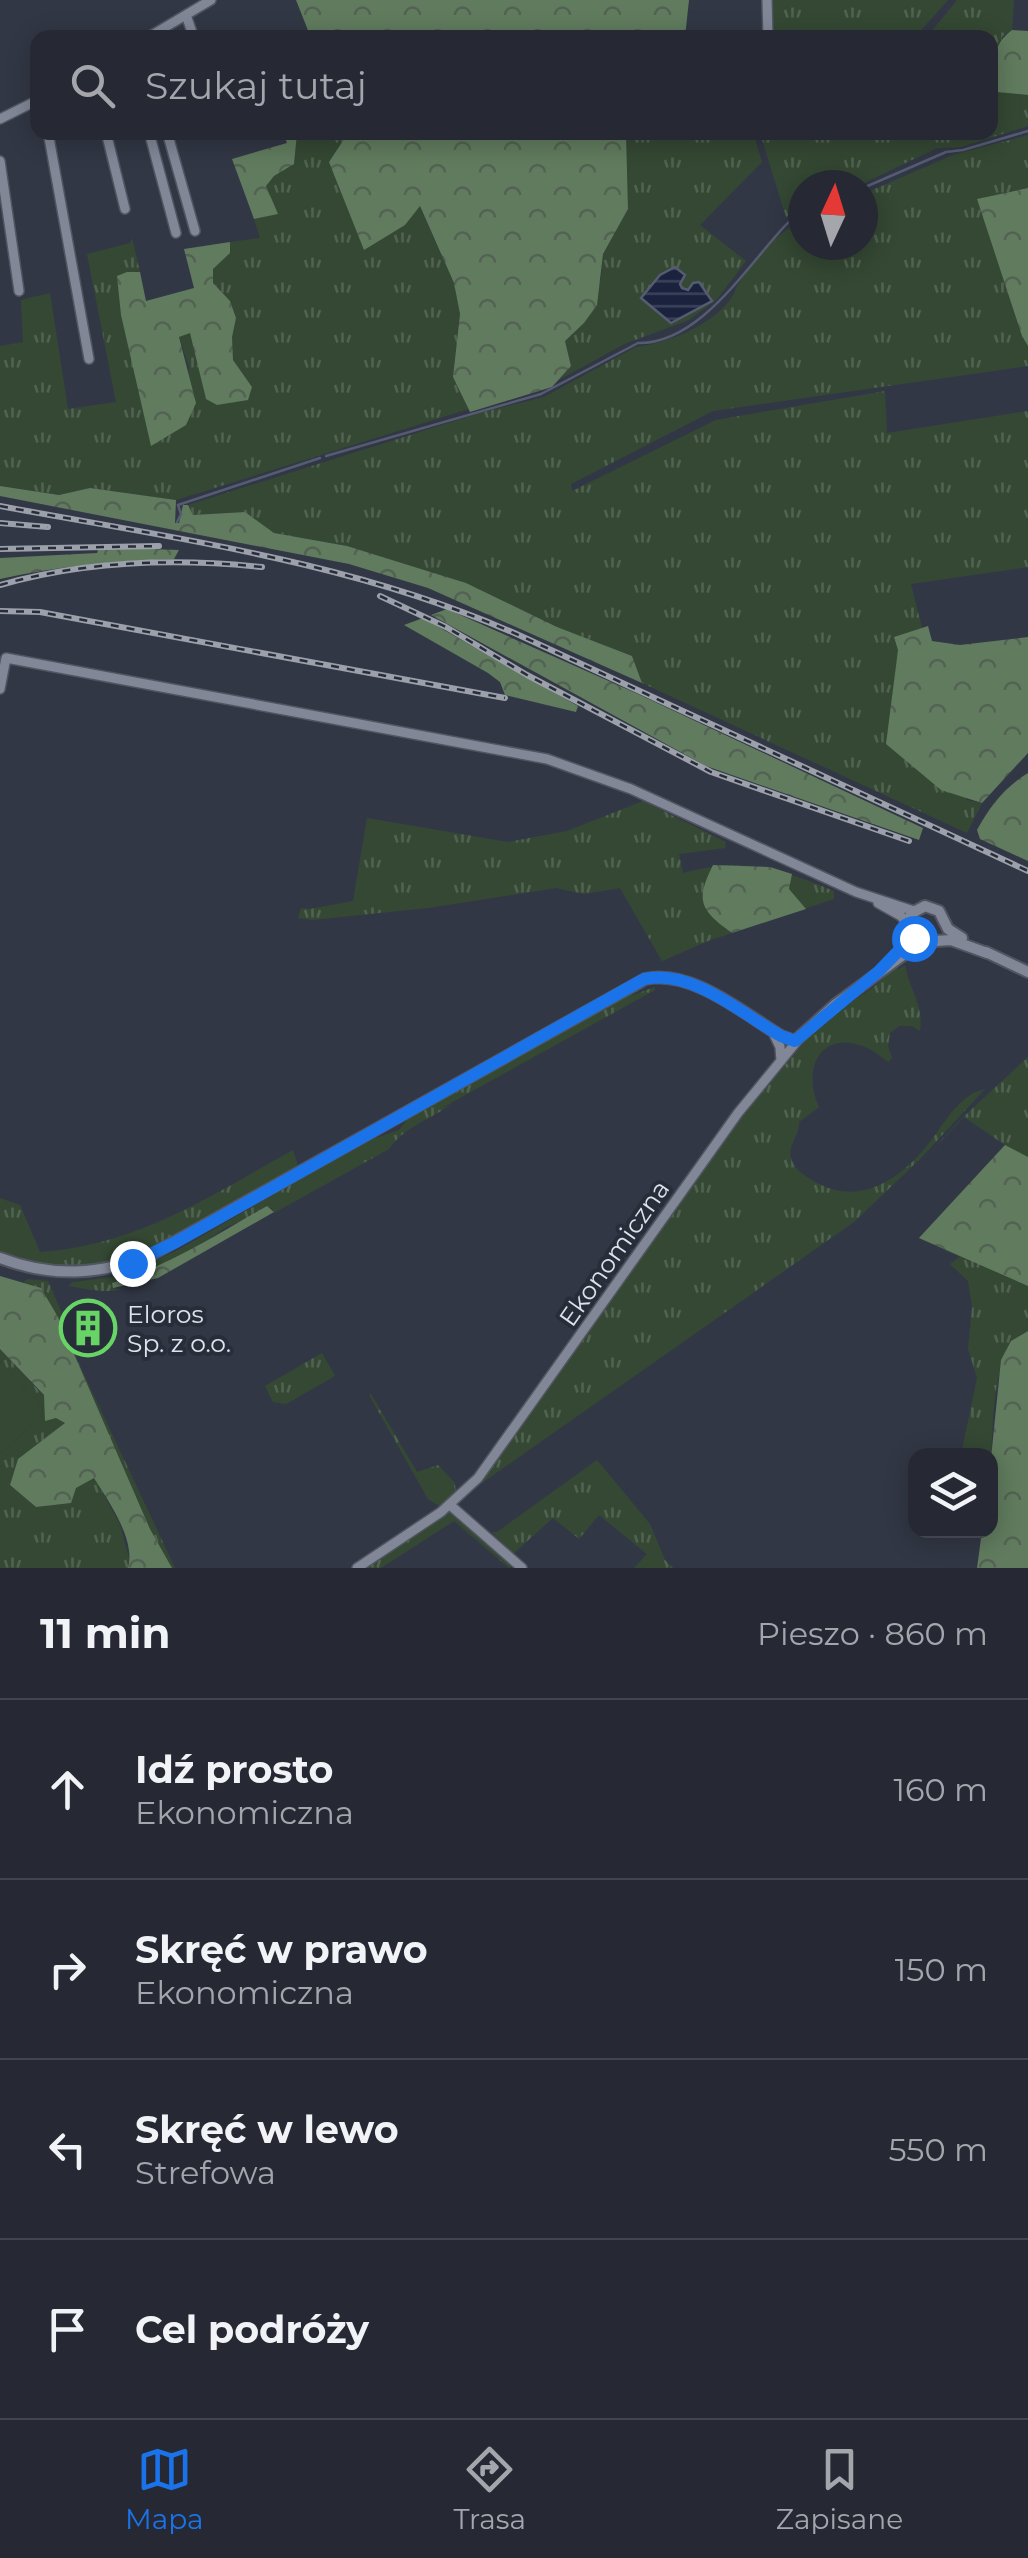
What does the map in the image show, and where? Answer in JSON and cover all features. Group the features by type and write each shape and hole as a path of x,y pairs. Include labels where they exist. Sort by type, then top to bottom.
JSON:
{"street":[{"path":"167,30 211,0"},
{"path":"767,0 768,30"},
{"path":"186,15 191,30"},
{"path":"0,120 30,104"},
{"path":"49,140 89,359"},
{"path":"108,140 125,209"},
{"path":"151,140 176,233"},
{"path":"169,140 195,232"},
{"path":"0,161 19,291"},
{"path":"0,689 6,658 548,759 632,788 872,899 901,916 921,942 952,940 988,953"},
{"path":"872,899 914,911 924,906 934,908 952,933 1028,972"},
{"path":"909,928 914,911"},
{"path":"937,940 945,925"},
{"name":"Ekonomiczna","path":"879,971 906,943 909,928"},
{"name":"Ekonomiczna","path":"357,1568 450,1506 465,1491 494,1458 738,1113 798,1040 825,1013 921,942"},
{"path":"1,1260 44,1271 73,1273 108,1269 151,1255 644,979 666,978 692,984 788,1040 798,1040"},
{"path":"773,1032 781,1061"},
{"path":"450,1506 522,1568"}],"green space":[{"path":"296,0 689,0 686,30 308,30"},
{"path":"771,0 948,0 921,30 773,30"},
{"path":"957,0 1014,0 1012,30 1002,37 998,81 998,30 933,30"},
{"path":"1012,30 1028,31 1028,95 998,92 998,46"},
{"path":"998,92 1028,95 1028,126 998,135"},
{"path":"1028,135 1028,188 977,199 1028,346 1028,366 713,411 571,484 572,491 716,420 885,391 887,433 1028,411 1028,567 911,584 922,628 894,638 967,800 982,803 967,833 642,683 632,656 557,627 466,583 347,546 274,533 245,512 193,515 188,505 480,413 544,397 636,347 661,342 699,326 721,310 766,248 788,229 788,260 878,260 878,188 953,155"},
{"path":"286,140 296,140 294,164 266,186 278,214 254,219 232,159 287,143"},
{"path":"296,140 343,140 329,162 419,205 454,283 460,314 453,377 469,409 176,500 90,488 59,495 0,486 0,346 23,342 21,300 50,293 68,409 116,402 87,254 130,243 132,238 140,272 127,272 151,445 186,425 189,367 179,337 190,332 206,399 252,387 233,359 234,315 213,283 213,269 230,253 230,242 260,238 254,219 277,214 266,186 294,164"},
{"path":"343,140 626,140 628,209 603,254 597,305 565,341 571,366 552,387 470,412 453,377 460,314 454,283 420,206 405,225 364,250 329,162"},
{"path":"626,140 755,140 762,162 700,225 746,261 717,299 689,320 624,344 559,380 571,366 565,341 584,323 601,279 603,254 628,209"},
{"path":"762,140 983,140 961,147 937,148 878,176 878,170 788,170 788,216"},
{"path":"1028,188 1028,346 977,199"},
{"path":"230,242 230,253 213,269 213,283 230,301 236,318 233,360 252,387 248,400 217,405 206,399 190,333 179,337 196,403 186,425 151,446 121,315 117,276 140,272 146,301 194,288 184,249"},
{"path":"0,486 59,495 90,488 176,500 175,523 179,523 183,505 188,505 193,515 245,512 274,533 347,546 466,583 557,627 632,656 642,683 428,588 349,564 0,496"},
{"path":"99,547 179,550 174,559 87,565 0,579 0,558 97,553"},
{"path":"447,609 923,828 919,840 706,766 431,615"},
{"path":"423,618 578,706 576,712 505,695 500,682 488,673 404,625"},
{"path":"928,626 932,641 960,645 1028,637 1028,753 982,803 941,790 886,744 898,650 894,637"},
{"path":"1028,773 1028,861 980,839 977,830 999,798"},
{"path":"643,801 726,842 725,848 679,854 683,873 723,866 760,867 834,891 834,899 708,941 662,961 620,888 583,894 556,888 428,908 312,920 298,918 301,908 353,901 367,818 508,842 567,831"},
{"path":"713,865 770,867 792,874 789,889 806,909 732,933 713,918 704,904 704,888"},
{"path":"905,965 920,1013 920,1031 912,1026 899,1026 890,1033 888,1046 892,1058 888,1062 870,1049 851,1043 827,1047 819,1055 812,1079 819,1107 799,1122 790,1153 795,1166 811,1180 834,1190 849,1192 878,1186 915,1159 966,1098 985,1089 854,1222 472,1490 739,1120 808,1038 895,967"},
{"path":"642,985 630,996 655,990 440,1109 451,1104 410,1129 389,1149 274,1213 272,1208 227,1227 179,1258 112,1283 113,1288 121,1290 68,1286 120,1276 176,1251 366,1141 399,1130 411,1115"},
{"path":"1028,1057 1028,1331 1016,1339 1001,1368 992,1448 962,1448 977,1378 968,1349 972,1307 968,1281 950,1264 960,1257 919,1238 1005,1145 964,1117 919,1164 960,1120"},
{"path":"1005,1145 1028,1157 1028,1286 919,1238"},
{"path":"293,1150 299,1169 197,1227 141,1253 115,1262 79,1267 44,1264 0,1252 0,1198 20,1205 40,1252 76,1247 109,1240 172,1216"},
{"path":"267,1206 274,1212 158,1278 113,1288 112,1283 172,1259"},
{"path":"0,1276 41,1288 58,1317 150,1529 172,1568 128,1568 124,1533 94,1478 76,1488 71,1503 36,1507 10,1485 18,1459 65,1423 56,1418 45,1421 44,1395 0,1349"},
{"path":"48,1281 71,1334 66,1336 41,1288 23,1282"},
{"path":"1028,1331 1028,1568 977,1568 981,1538 998,1538 998,1448 992,1448 1001,1360 1011,1341"},
{"path":"69,1343 175,1568 150,1529"},
{"path":"0,1349 44,1396 56,1418 66,1423 18,1459 10,1485 36,1507 70,1503 76,1488 94,1477 120,1524 130,1562 128,1568 0,1568 0,1454 42,1416 43,1408 0,1361"},
{"path":"322,1353 335,1376 286,1404 273,1402 265,1386"},
{"path":"0,1361 43,1408 42,1416 0,1454"},
{"path":"371,1394 417,1472 438,1465 455,1483 456,1495 439,1506 428,1499"},
{"path":"597,1460 650,1524 665,1560 673,1568 634,1568 647,1554 599,1515 579,1539 553,1518 513,1554 492,1532"},
{"path":"449,1512 515,1564 509,1568 454,1521 381,1568 363,1568"}],"water":[{"path":"675,267 685,275 682,288 688,290 699,282 712,301 671,323 641,298 660,275"}],"waterway":[{"path":"998,140 1028,131"},
{"path":"878,181 946,152 997,140"},
{"path":"326,456 541,394 638,343 676,334 711,309 788,223"},
{"path":"177,522 181,514 178,505 320,458"}],"railway":[{"path":"0,506 265,556 394,589 458,611 521,636 1028,871"},
{"path":"0,523 48,527"},
{"path":"0,549 159,546"},
{"path":"0,585 97,566 197,563 262,567"},
{"path":"380,596 446,627 527,675 711,772 909,841"},
{"path":"0,611 40,612 505,698"}],"place":[{"name":"Eloros Sp. z o.o.","path":"88,1328"}],"route":[{"path":"132,1263 644,979 666,978 692,984 795,1041 879,971 906,943 910,932 914,938"}]}
